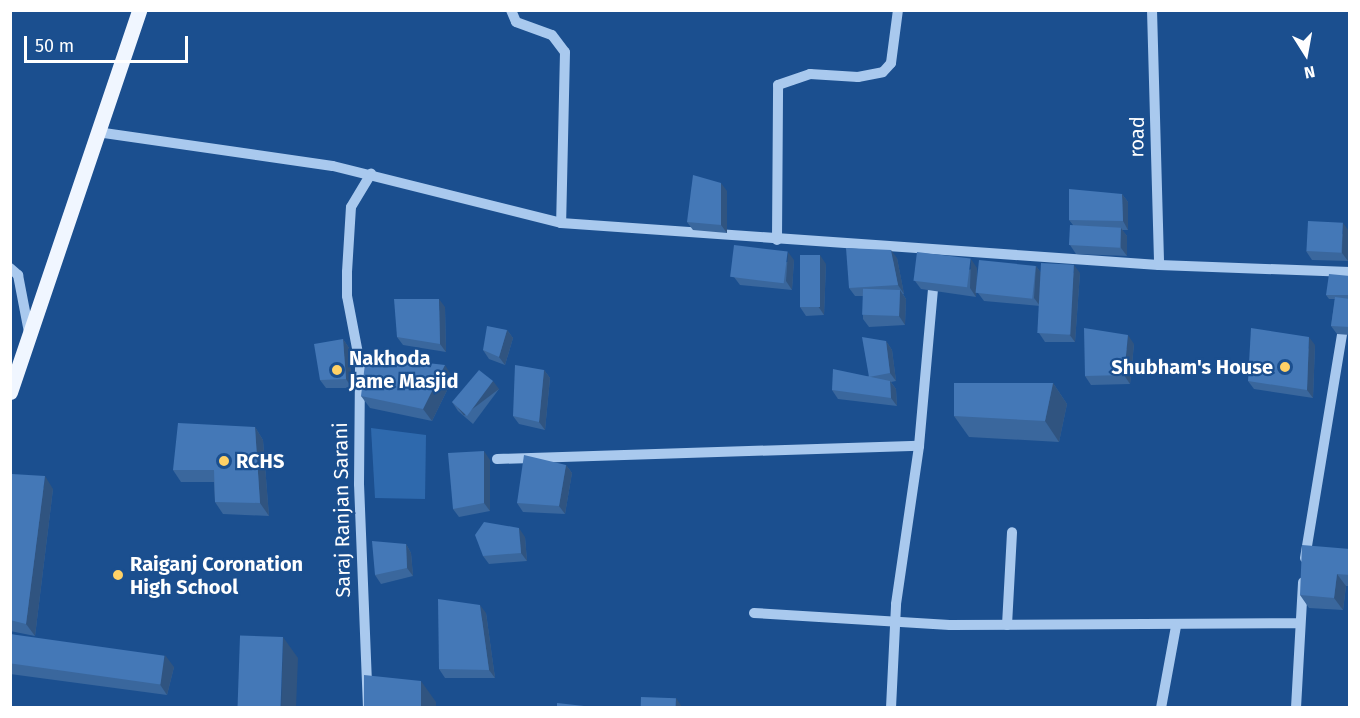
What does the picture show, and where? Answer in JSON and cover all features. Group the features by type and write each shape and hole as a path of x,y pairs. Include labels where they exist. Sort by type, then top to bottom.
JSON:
{"main road":[{"path":"10,392 139,10"}],"street":[{"path":"511,10 516,22 552,35 565,52 561,223"},
{"path":"777,240 778,85 810,74 858,77 883,72 891,63 898,10"},
{"name":"road","path":"1152,10 1159,265"},
{"path":"97,132 371,174 561,223 777,240 936,258 1350,272"},
{"name":"Saraj Ranjan Sarani","path":"368,708 359,484 360,364 347,296 347,272 351,207 371,174"},
{"path":"891,708 895,624 918,446 936,258"},
{"path":"10,268 18,275 30,335"},
{"path":"1296,708 1308,528 1330,418 1345,311"},
{"path":"497,459 918,446"},
{"path":"1007,625 1012,532"},
{"path":"754,613 895,624 1176,626 1300,623"},
{"path":"1161,708 1176,626"}],"shaded area":[{"path":"371,428 426,435 425,499 375,498"}],"building":[{"path":"693,175 721,183 721,225 687,222"},
{"path":"1069,189 1122,194 1123,221 1069,220"},
{"path":"1308,221 1343,223 1341,253 1306,251"},
{"path":"1070,225 1121,228 1120,248 1069,245"},
{"path":"734,245 788,252 784,283 730,277"},
{"path":"846,248 891,250 898,285 849,288"},
{"path":"917,252 971,259 967,287 913,281"},
{"path":"800,255 820,255 820,307 800,307"},
{"path":"979,260 1036,266 1032,299 976,293"},
{"path":"1041,263 1074,265 1070,335 1037,333"},
{"path":"1329,274 1350,276 1350,295 1326,295"},
{"path":"863,289 900,290 899,316 862,315"},
{"path":"1335,297 1350,299 1350,327 1331,326"},
{"path":"394,299 439,299 440,344 397,337"},
{"path":"487,326 507,330 499,357 483,350"},
{"path":"1084,328 1128,335 1124,375 1085,376"},
{"name":"Shubham's House","path":"1251,328 1309,337 1307,390 1248,381"},
{"path":"862,337 886,341 890,373 869,377"},
{"name":"Nakhoda Jame Masjid","path":"343,339 346,379 320,380 314,344"},
{"path":"366,356 445,365 423,409 361,396"},
{"path":"515,365 544,370 539,422 513,416"},
{"path":"833,369 890,381 891,398 832,390"},
{"path":"479,370 493,381 467,416 452,402"},
{"path":"954,383 1053,383 1045,421 954,416"},
{"name":"RCHS","path":"178,423 255,427 260,503 215,502 214,470 173,470"},
{"path":"484,451 484,503 453,509 448,453"},
{"path":"524,455 566,465 559,506 517,503"},
{"path":"12,474 45,476 26,624 10,620 10,484"},
{"path":"484,522 519,528 521,553 483,556 475,535"},
{"path":"372,541 406,544 407,568 375,575"},
{"path":"1302,545 1350,549 1350,575 1337,574 1334,598 1300,595"},
{"path":"438,599 480,605 489,670 439,669"},
{"path":"10,634 164,656 160,684 10,663"},
{"path":"240,635 283,637 281,708 238,706"},
{"path":"364,675 421,681 421,708 364,708"},
{"path":"641,697 676,698 676,708 641,708"},
{"path":"557,703 602,708 557,708"}],"place":[{"name":"Shubham's House","path":"1285,367"},
{"name":"Nakhoda Jame Masjid","path":"337,370"},
{"name":"RCHS","path":"224,461"},
{"name":"Raiganj Coronation High School","path":"118,575"}]}
